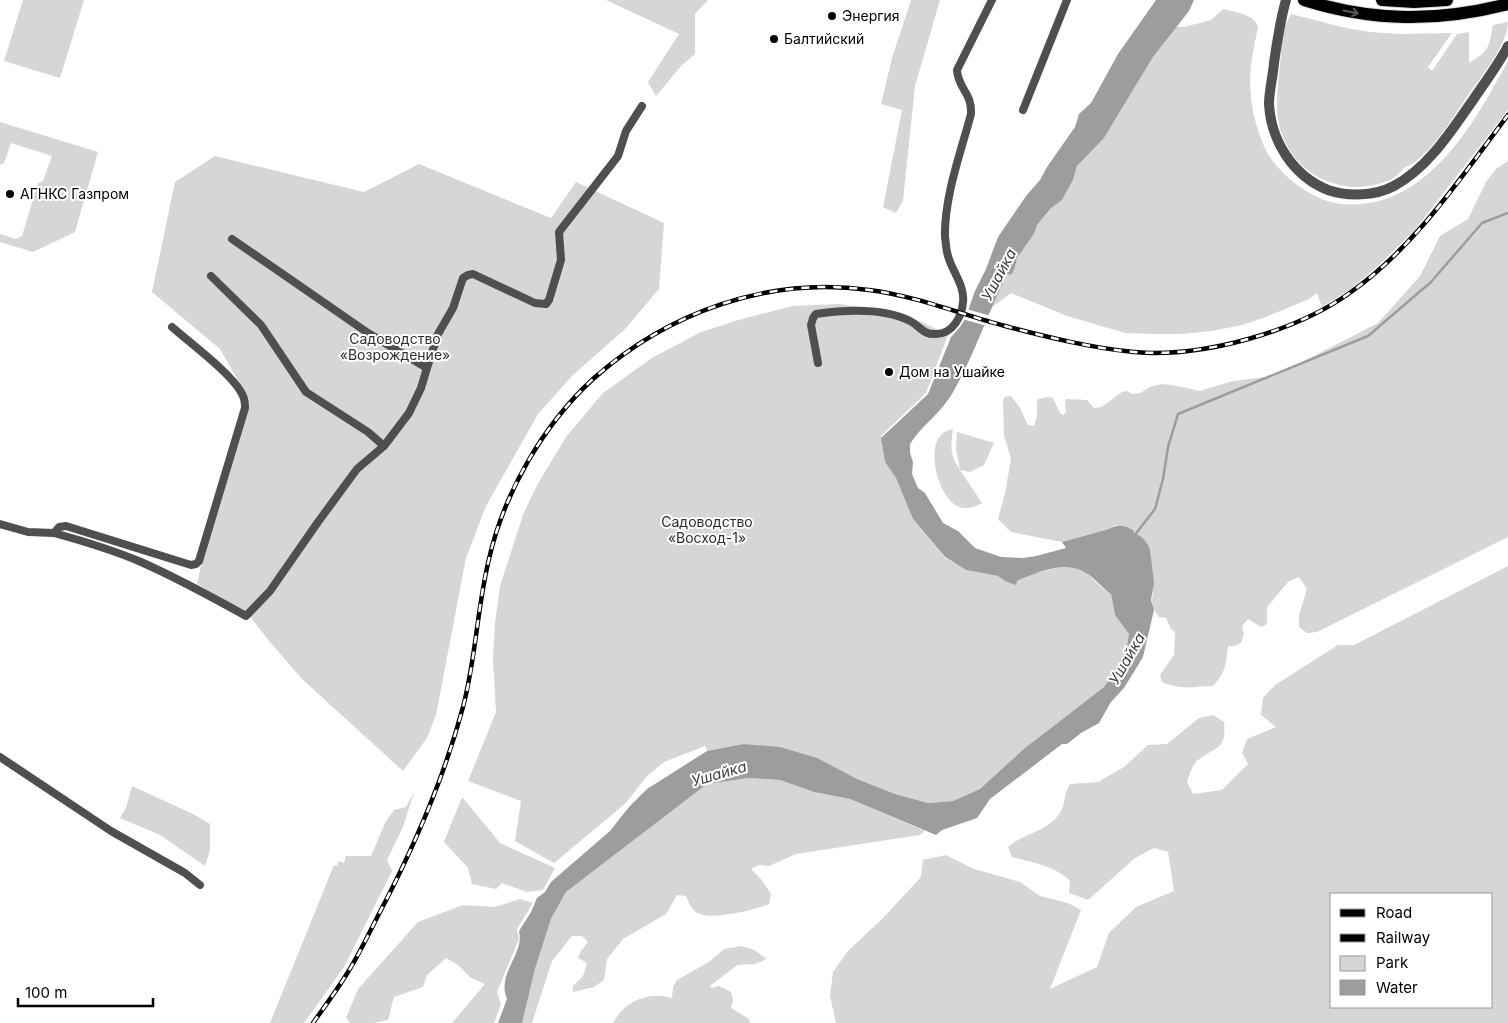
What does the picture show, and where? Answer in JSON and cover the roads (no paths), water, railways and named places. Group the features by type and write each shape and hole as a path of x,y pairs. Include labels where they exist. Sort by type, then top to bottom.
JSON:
{"main road":[{"path":"1304,0 1354,13 1383,17 1478,12 1508,4"},
{"path":"1382,0 1414,2 1447,0"}],"street":[{"path":"818,363 811,325 816,314 842,310 887,314 911,322 922,332 936,334 951,329 961,312 964,295 947,255 947,213 972,104 969,95 960,84 957,70 981,26 992,0"},
{"path":"1022,110 1067,0"},
{"path":"1286,0 1280,24 1269,102 1272,127 1281,148 1297,170 1320,186 1334,192 1350,194 1380,192 1409,176 1428,160 1448,136 1508,46"},
{"path":"0,524 28,532 54,533 96,545 140,562 197,589 246,616 270,591 357,469 384,446 409,413 421,388 438,334 453,308 463,278 473,274 535,303 546,304 549,300 560,260 559,232 618,156 626,131 642,106"},
{"path":"232,239 368,333 426,368"},
{"path":"211,276 261,325 306,392 368,432 384,446"},
{"path":"54,533 59,527 66,526 191,565 199,561 245,408 245,401 238,387 226,374 172,327"},
{"path":"0,757 111,831 185,873 200,885"}],"water":[{"name":"Ушайка","path":"1156,0 1194,0 1189,11 1153,57 1104,138 1077,166 1073,180 1062,200 1051,208 1037,225 1034,234 1017,258 1012,274 1007,275 952,394 910,444 913,462 912,474 918,488 925,493 943,523 958,531 975,548 1001,557 1023,558 1036,556 1066,548 1062,542 1115,526 1124,526 1133,530 1134,533 1148,544 1154,583 1151,600 1154,610 1143,657 1124,688 1111,702 1099,723 1081,733 1067,744 1062,744 990,799 977,818 942,830 936,835 850,799 814,792 780,780 749,778 707,784 566,892 551,919 535,969 522,1023 498,1023 507,999 505,981 518,948 519,931 537,898 545,892 551,882 610,831 629,807 647,789 707,751 743,744 780,747 817,758 857,779 895,794 928,803 953,801 980,789 1025,748 1104,687 1126,651 1129,634 1115,615 1111,594 1089,575 1078,569 1060,567 1052,569 1017,581 1016,585 998,576 966,570 945,557 913,519 896,478 885,462 881,438 928,394 951,337 965,319 998,237 1026,196 1040,180 1075,127 1079,114 1091,103 1118,54"}],"waterway":[{"path":"1134,536 1155,509 1163,479 1168,447 1178,414 1368,336 1431,282 1482,223 1508,213"}],"railway":[{"path":"313,1023 344,979 361,950 394,886 438,785 463,707 489,559 496,534 515,485 528,461 558,417 593,379 622,355 654,335 687,318 722,304 758,294 794,289 832,287 869,290 904,296 1037,334 1118,350 1161,353 1189,351 1247,339 1276,330 1329,306 1374,274 1396,254 1436,210 1508,115"}],"place":[{"name":"Энергия","path":"832,16"},
{"name":"Балтийский","path":"774,39"},
{"name":"АГНКС Газпром","path":"10,194"},
{"name":"Дом на Ушайке","path":"889,372"}],"park label":[{"name":"Садоводство «Возрождение»","path":"395,348"},
{"name":"Садоводство «Восход-1»","path":"707,530"}]}
